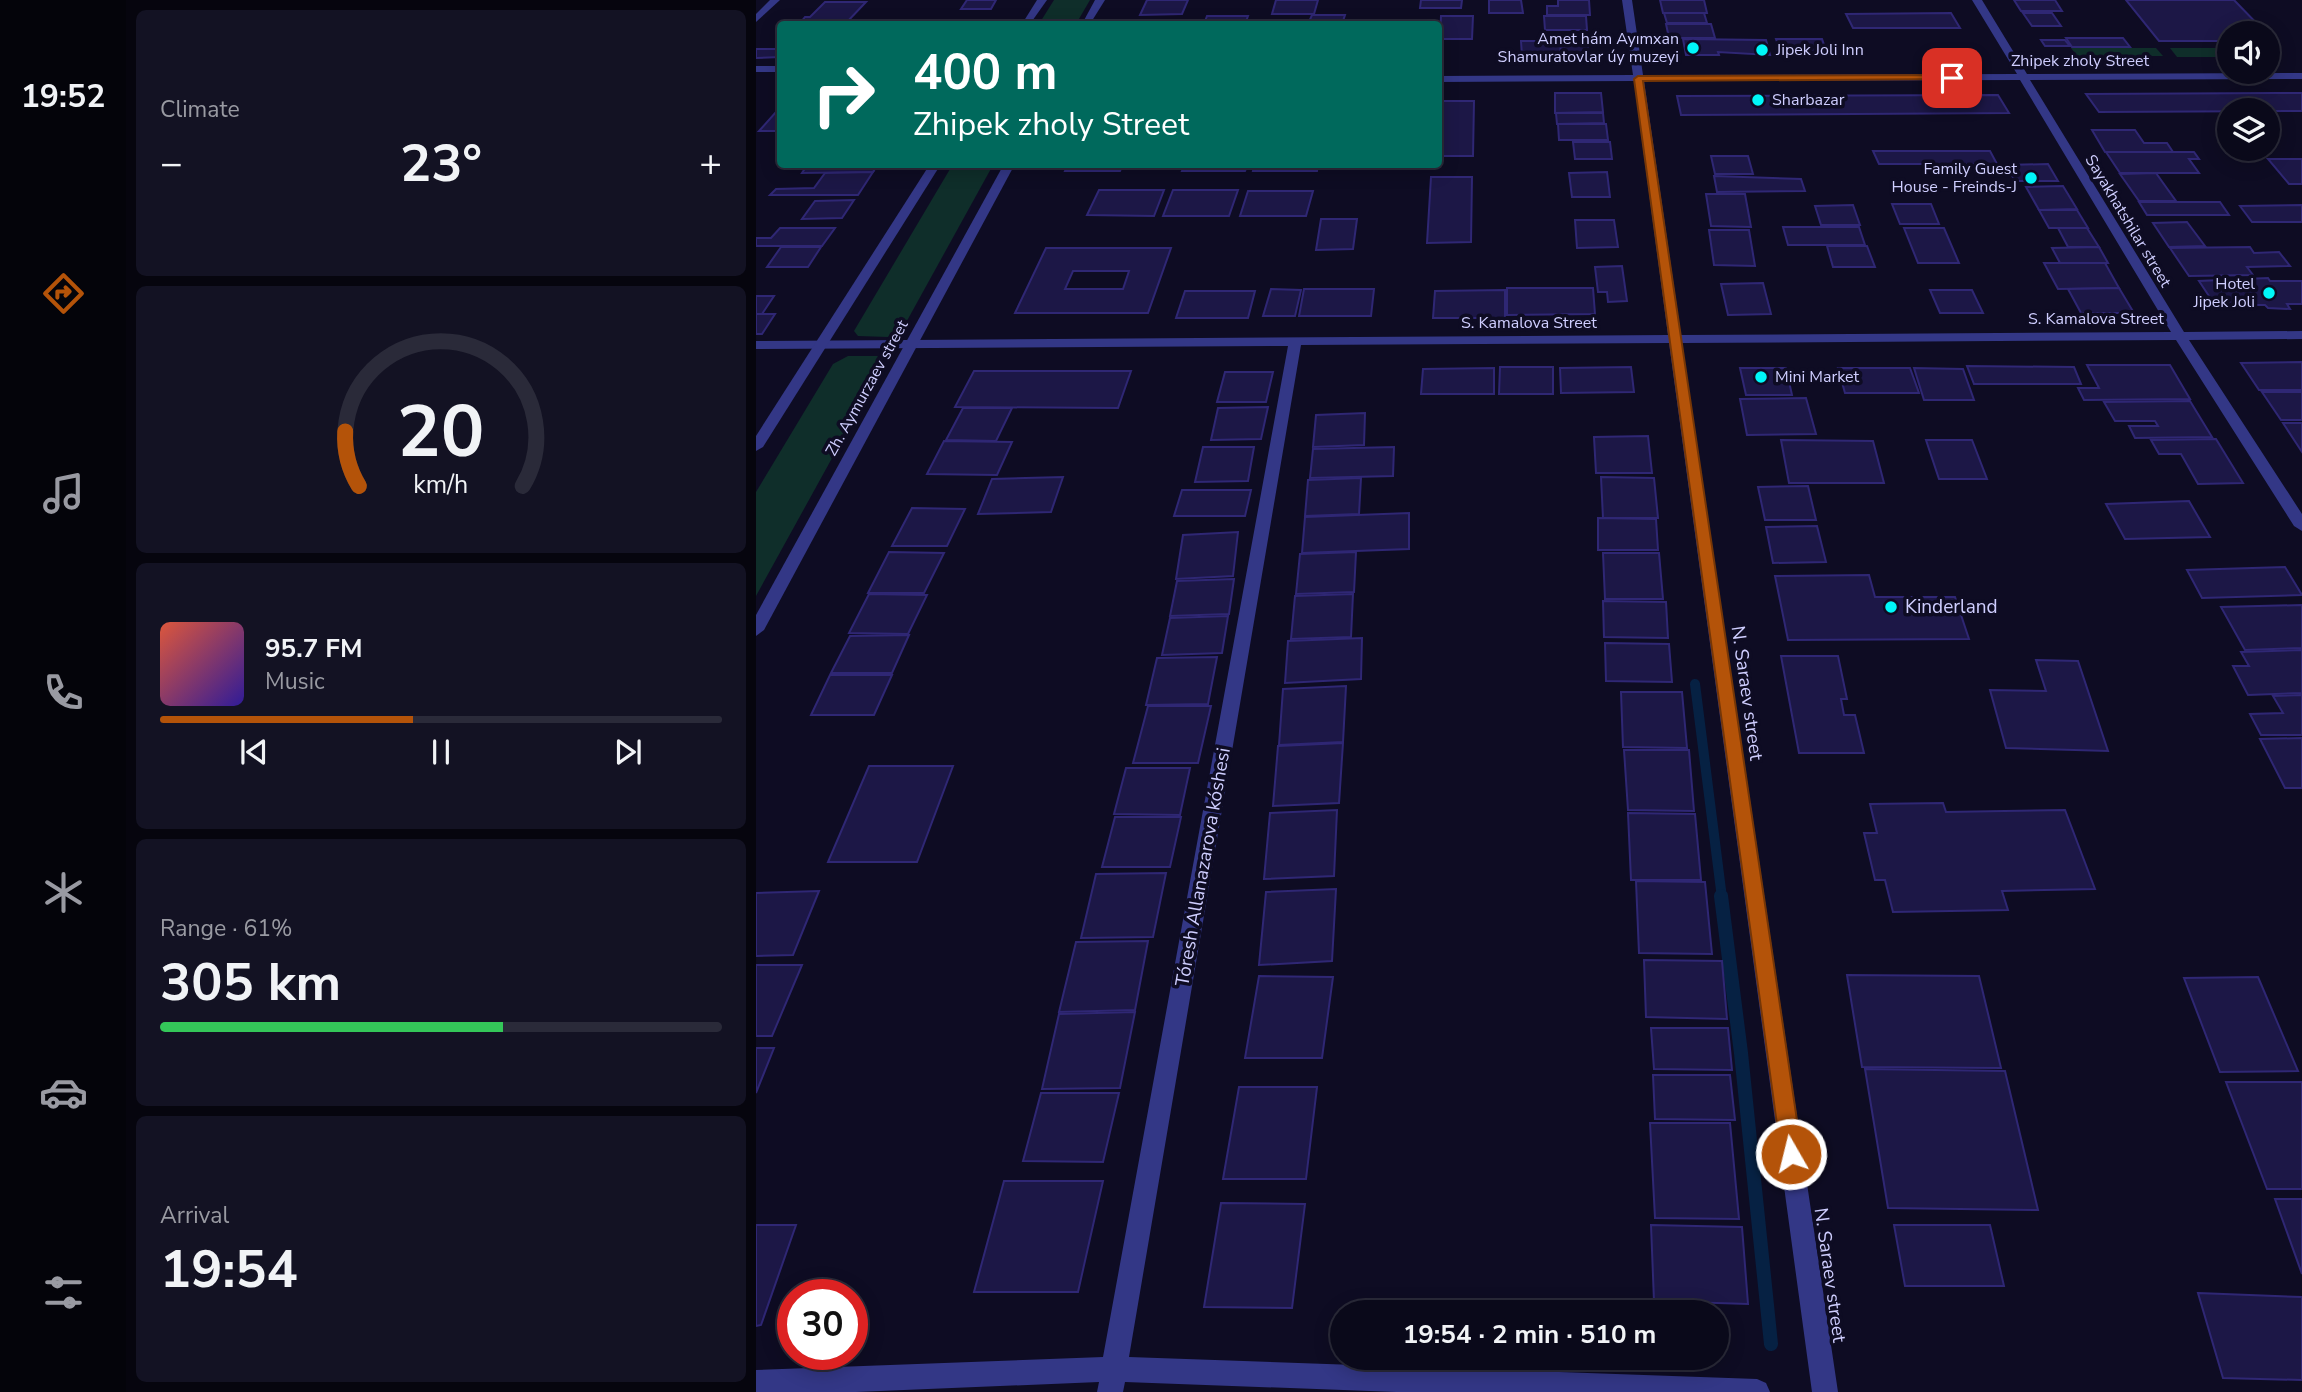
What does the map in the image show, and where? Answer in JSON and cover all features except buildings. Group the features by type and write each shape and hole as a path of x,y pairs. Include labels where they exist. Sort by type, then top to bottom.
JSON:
{"street":[{"path":"756,19 775,0"},
{"path":"1028,21 1042,0"},
{"path":"1088,21 1100,0"},
{"name":"N. Saraev street","path":"1627,0 1825,1392"},
{"name":"Sayakhatshilar street","path":"1977,0 2180,336 2302,526"},
{"path":"756,69 777,69"},
{"name":"Zhipek zholy Street","path":"2021,74 2217,69"},
{"path":"2280,69 2302,69"},
{"name":"Zhipek zholy Street","path":"1442,71 1638,75"},
{"name":"Zhipek zholy Street","path":"1442,79 1638,75 2302,76"},
{"path":"756,78 777,78"},
{"path":"756,447 933,168"},
{"name":"Zh. Aymurzaev street","path":"756,629 1008,168"},
{"name":"S. Kamalova Street","path":"756,345 2302,335"},
{"name":"Tóresh Allanazarova kóshesi","path":"1112,1380 1295,343"},
{"path":"756,1383 1112,1380 1757,1392"}],"green space":[{"path":"1054,0 1090,0 1078,21 1041,21"},
{"path":"2071,48 2156,48 2163,56 2077,56"},
{"path":"2170,48 2217,48 2217,57 2177,57"},
{"path":"951,168 991,168 903,328 888,337 858,336 854,331"},
{"path":"848,356 877,356 885,362 756,596 756,492 833,364"}],"waterway":[{"path":"1695,684 1722,898"},
{"path":"1721,896 1741,1053 1771,1344"}],"place":[{"name":"Amet hám Ayımxan Shamuratovlar úy muzeyi","path":"1693,48"},
{"name":"Jipek Joli Inn","path":"1762,50"},
{"name":"Sharbazar","path":"1758,100"},
{"name":"Family Guest House - Freinds-J","path":"2031,178"},
{"name":"Hotel Jipek Joli","path":"2269,293"},
{"name":"Mini Market","path":"1761,377"},
{"name":"Kinderland","path":"1891,607"}],"route":[{"path":"1791,1154 1638,79 1952,78"}]}
